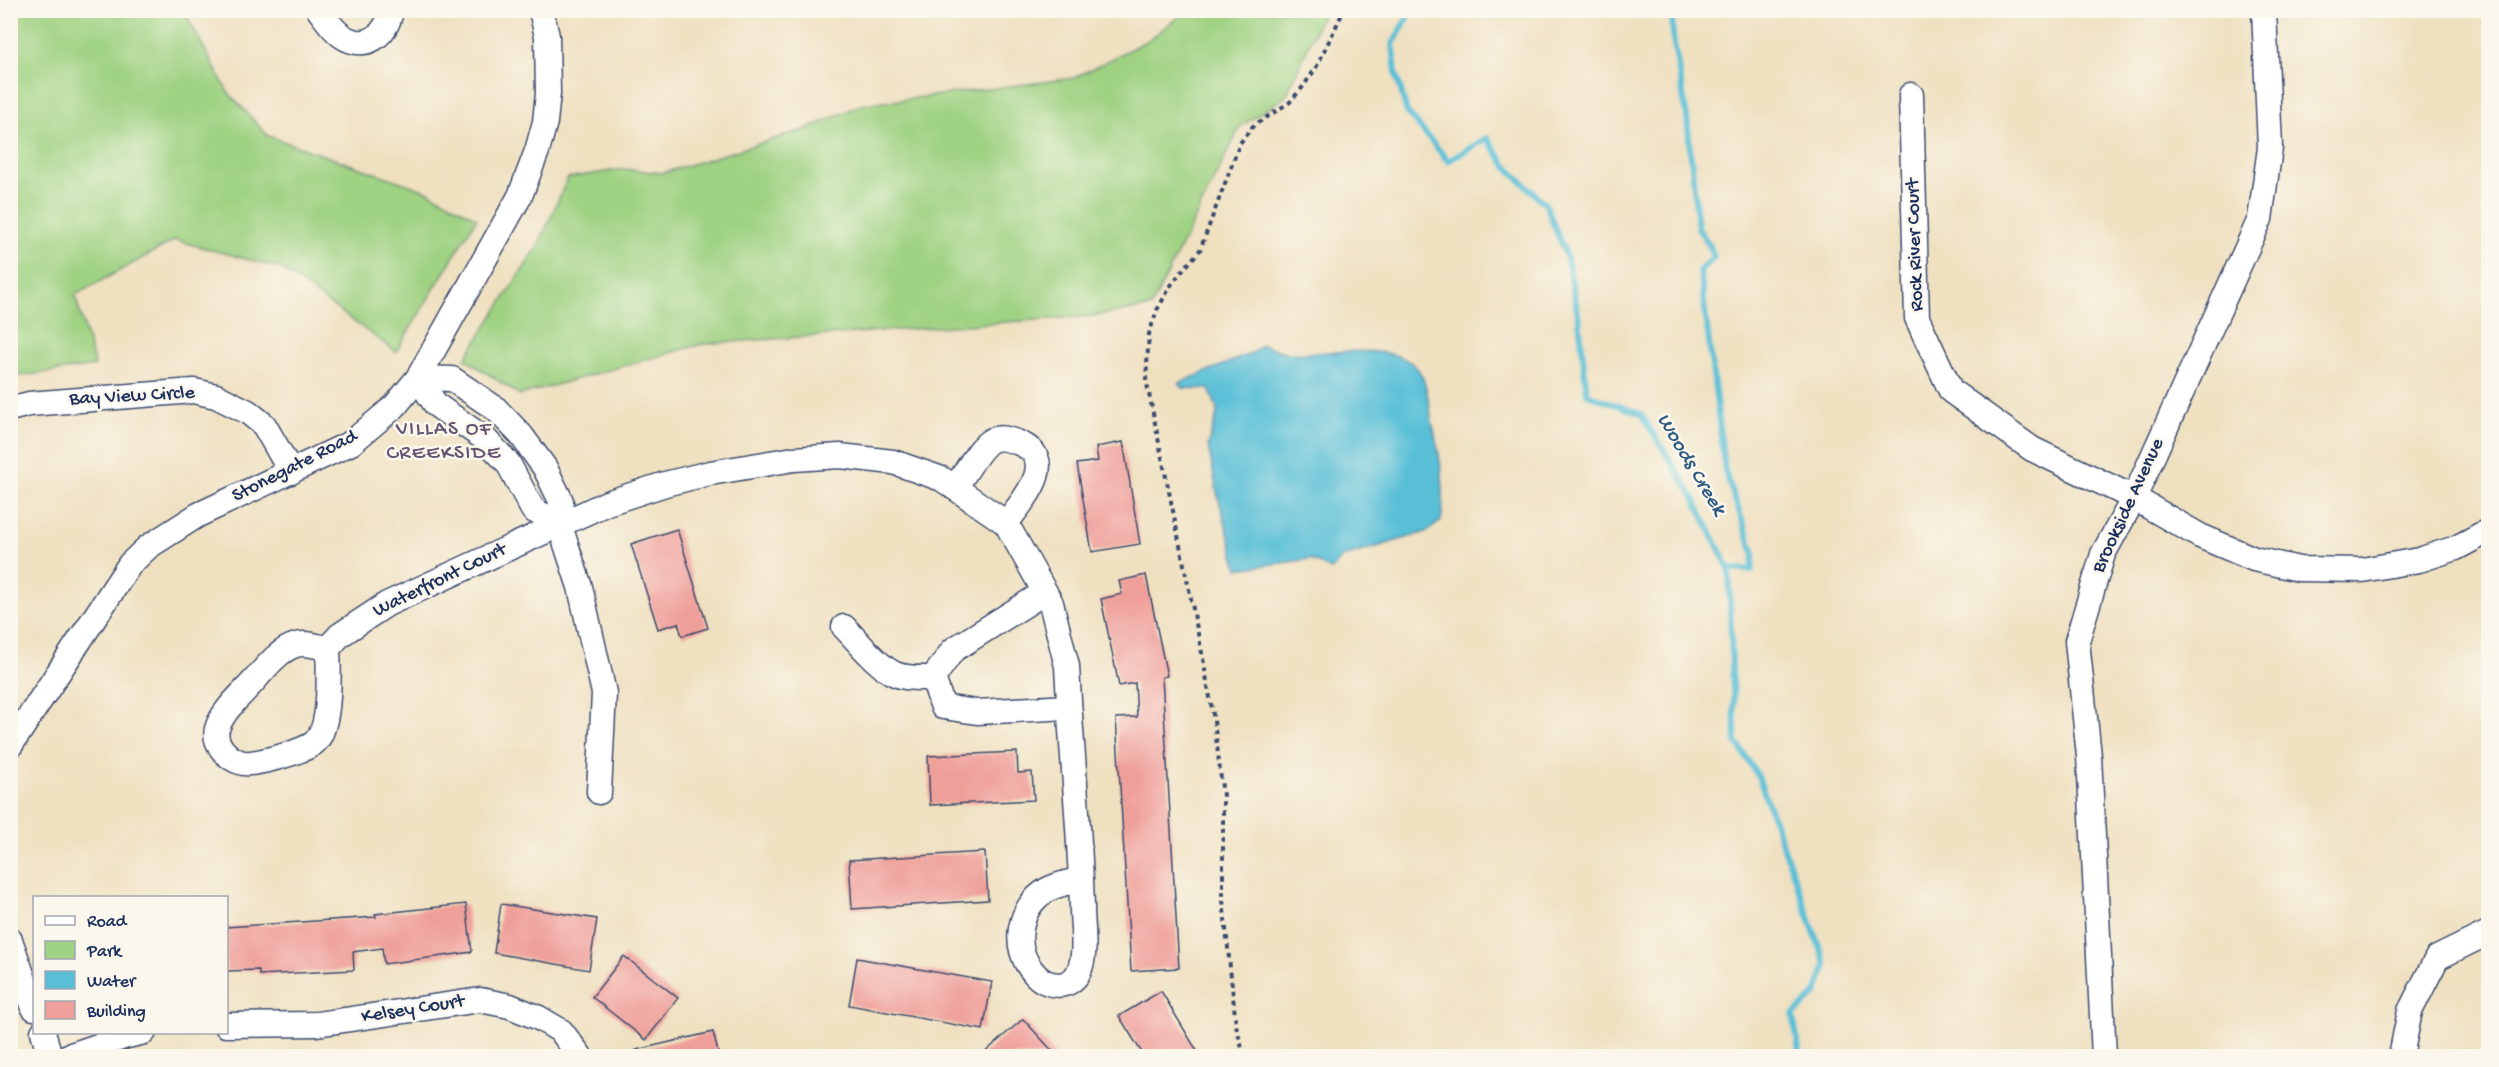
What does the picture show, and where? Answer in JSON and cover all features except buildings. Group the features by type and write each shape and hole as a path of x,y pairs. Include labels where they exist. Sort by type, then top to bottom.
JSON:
{"street":[{"path":"319,10 339,34 349,40 361,42 383,33 389,22 391,10"},
{"name":"Stonegate Road","path":"11,744 130,564 148,547 198,515 351,443 395,406 418,378 520,196 537,151 545,122 548,93 547,36 541,10"},
{"name":"Brookside Avenue","path":"2104,1056 2089,756 2077,640 2103,554 2134,498 2260,219 2270,148 2264,10"},
{"name":"Rock River Court","path":"1911,95 1917,318 1951,391 2032,449 2134,498 2200,536 2254,559 2300,569 2362,570 2419,560 2456,548 2488,531"},
{"path":"418,378 452,379 502,415 521,435 545,468 561,501 559,523 580,587 601,671 604,693 599,792"},
{"name":"Bay View Circle","path":"10,409 29,404 194,391 234,403 264,425 291,472"},
{"path":"1006,523 1036,482 1038,467 1034,453 1022,445 1007,439 993,440 983,448 956,488 1006,523 1051,603 1067,666 1082,879"},
{"name":"Waterfront Court","path":"328,648 340,635 387,604 607,502 665,484 795,459 840,456 893,462 942,479 956,488"},
{"path":"933,678 953,650 1045,592"},
{"path":"844,627 896,675 933,678"},
{"path":"298,644 328,648 325,722 316,741 308,748 257,762 243,763 220,749 216,738 217,727 224,715 266,667 285,650 298,644"},
{"path":"933,678 943,707 977,712 1069,707"},
{"path":"2401,1056 2410,1011 2437,958 2488,933"},
{"path":"10,939 33,1005"},
{"name":"Kelsey Court","path":"228,1025 317,1024 480,1000 510,1006 539,1018 561,1031 580,1056"},
{"path":"44,1034 51,1056"},
{"path":"68,1056 136,1034"}],"path":[{"path":"1244,1056 1236,1025 1223,900 1223,796 1214,720 1146,379 1149,334 1157,310 1173,282 1200,250 1240,143 1253,126 1290,102 1302,88 1316,68 1344,10"}],"green space":[{"path":"11,10 184,11 228,92 268,136 427,191 477,218 396,352 280,268 175,240 75,295 95,366 11,377"},
{"path":"1186,11 1324,11 1286,96 1240,127 1151,307 1092,316 702,344 520,395 465,359 538,246 568,178 624,169 663,173 813,127 860,105 1074,78 1150,39"}],"water":[{"path":"1262,345 1288,353 1380,352 1398,356 1412,364 1422,376 1426,387 1440,458 1443,483 1441,521 1426,532 1343,557 1331,570 1310,559 1238,569 1218,497 1208,445 1218,411 1209,389 1183,388 1179,383 1252,353"}],"waterway":[{"name":"Woods Creek","path":"1412,10 1393,44 1396,73 1407,112 1448,161 1487,138 1506,166 1546,205 1567,258 1579,319 1587,394 1641,414 1694,498 1729,569 1736,742 1758,776 1826,965 1816,994 1793,1015 1800,1056"},
{"path":"1672,10 1673,38 1687,117 1698,228 1710,246 1714,257 1700,270 1725,471 1754,554 1752,570 1729,569"}],"district":[{"name":"VILLAS OF CREEKSIDE","path":"444,442"}]}
